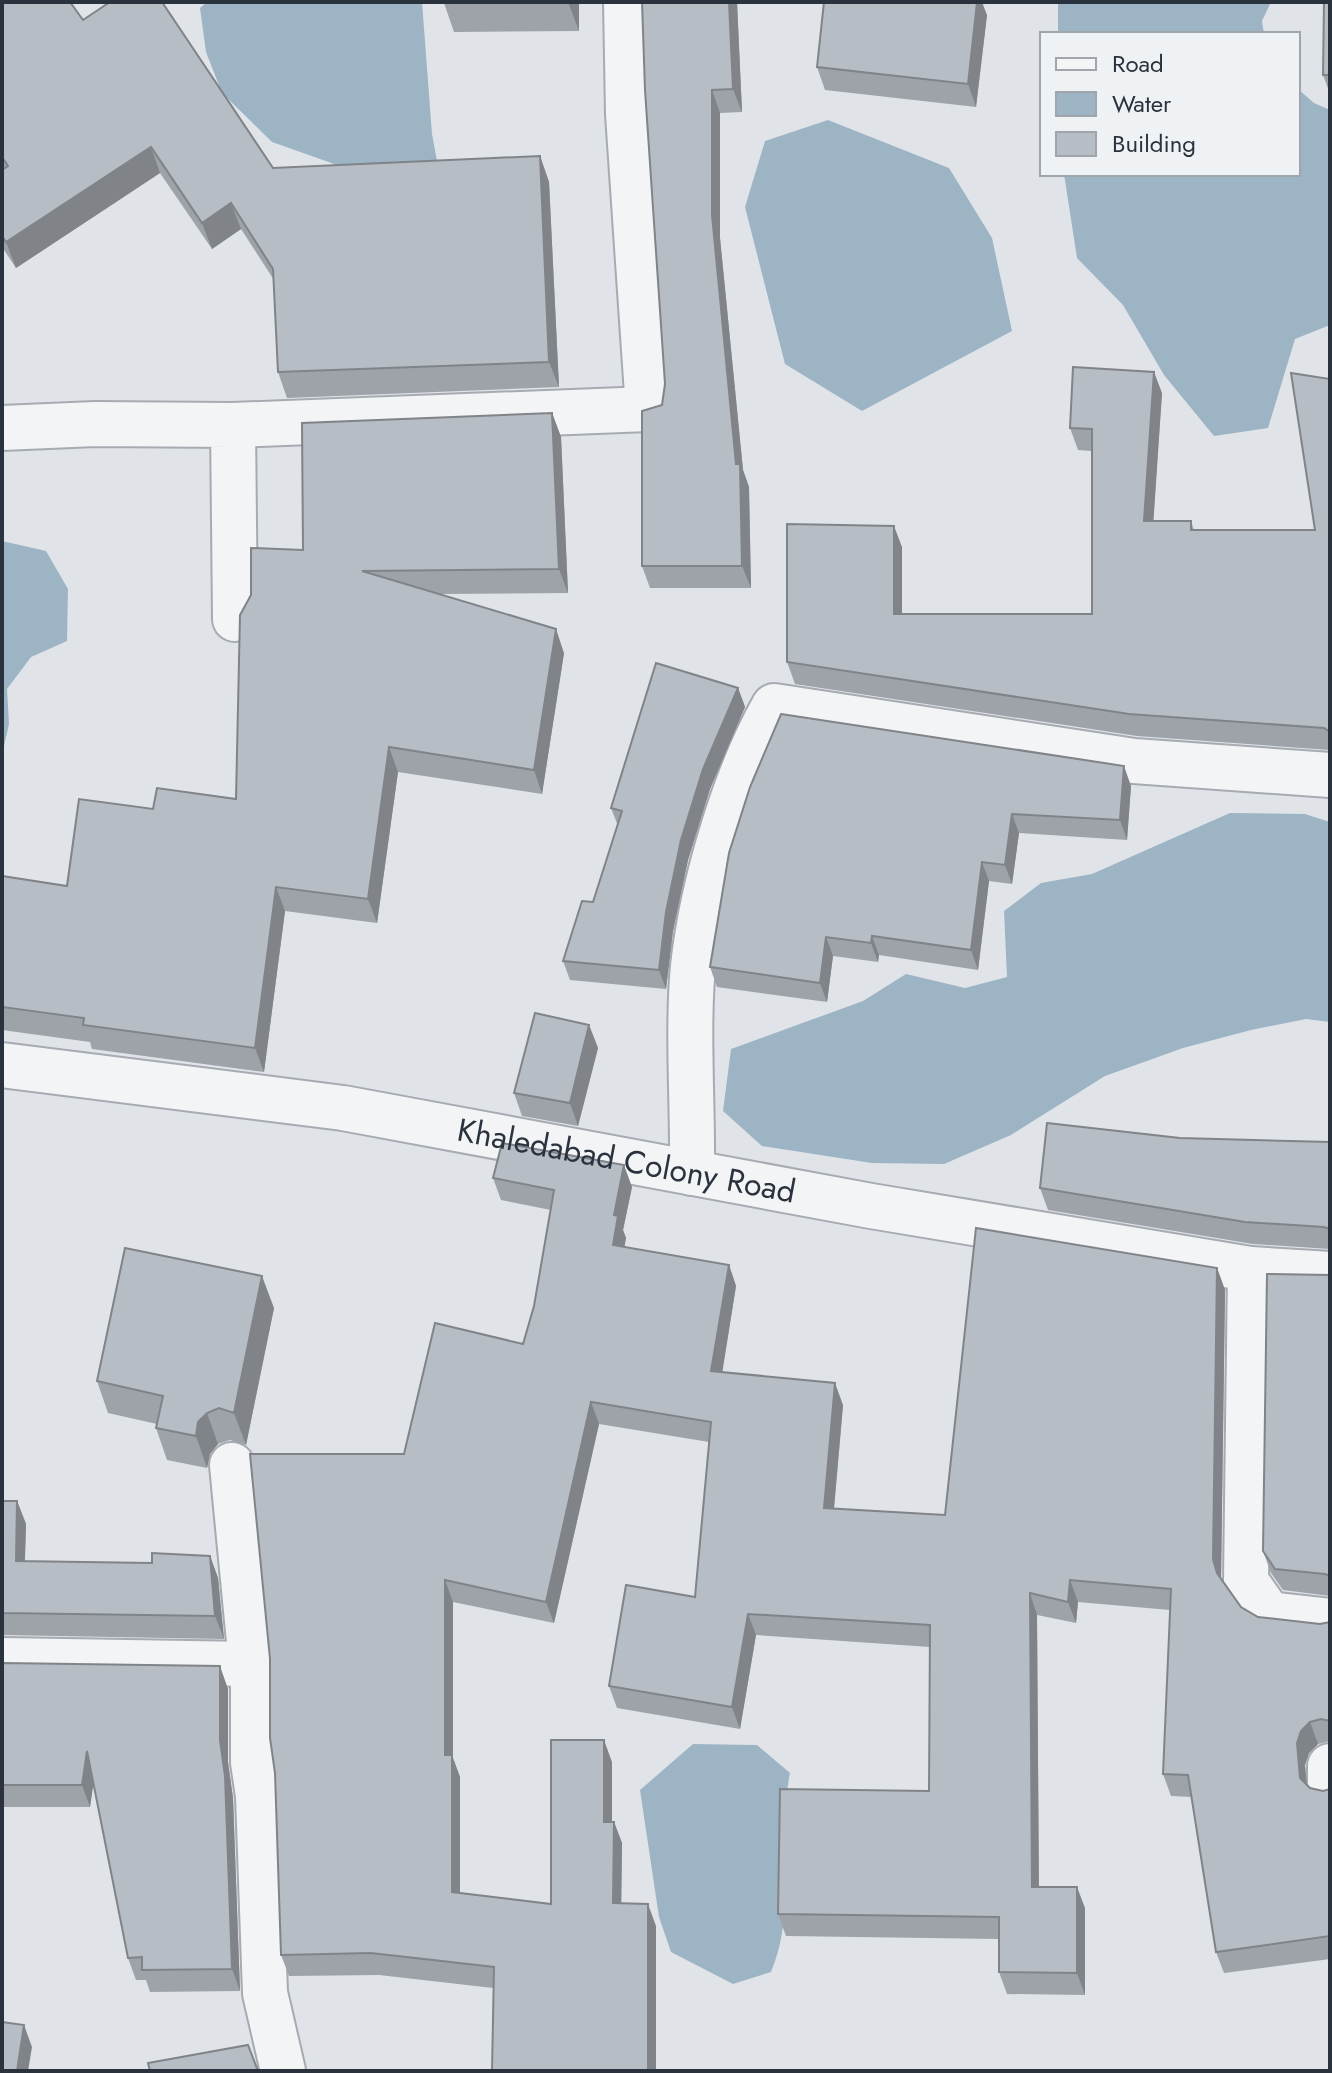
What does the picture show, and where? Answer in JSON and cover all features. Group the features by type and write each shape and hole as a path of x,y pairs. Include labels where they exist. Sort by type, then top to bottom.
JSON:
{"street":[{"path":"2,428 95,424 233,425 648,409 629,130 626,2"},
{"path":"233,425 235,619"},
{"path":"692,1173 693,966 718,842 754,741 774,706 1134,761 1330,775"},
{"name":"Khaledabad Colony Road","path":"2,1065 343,1108 692,1173 1250,1269 1330,1274"},
{"path":"1250,1269 1246,1581 1269,1614 1330,1621"},
{"path":"232,1465 251,1664 265,1993 283,2071"},
{"path":"2,1660 251,1664"},
{"path":"1330,1766 1330,1788"}],"water":[{"path":"207,2 422,2 432,134 440,177 354,171 272,142 222,93 206,52 200,8"},
{"path":"1058,2 1271,2 1262,21 1264,32 1058,32"},
{"path":"1300,91 1314,103 1330,110 1330,325 1295,339 1268,428 1214,436 1164,375 1123,305 1077,258 1064,176 1300,176"},
{"path":"828,120 949,168 992,238 1012,331 862,411 785,364 745,207 765,141"},
{"path":"2,541 46,551 68,589 67,641 31,657 7,689 9,724 2,755"},
{"path":"1230,813 1305,814 1330,822 1330,1022 1306,1019 1251,1030 1183,1048 1105,1076 1011,1135 944,1164 872,1163 762,1146 723,1111 731,1049 863,1001 906,974 965,988 1007,977 1004,911 1041,883 1092,874"},
{"path":"693,1744 757,1745 790,1773 785,1823 785,1899 779,1948 771,1972 733,1984 671,1952 659,1917 640,1790"}],"building":[{"path":"2,2 70,2 83,20 110,2 162,2 273,168 540,156 549,362 278,372 273,269 231,203 202,223 151,147 6,242 2,236 2,170 8,166 2,157"},
{"path":"568,2 568,3 444,3"},
{"path":"642,2 729,2 733,89 712,90 712,215 736,464 740,464 742,566 642,566 642,411 662,405 665,384"},
{"path":"824,2 977,2 968,84 817,67"},
{"path":"1324,2 1330,2 1330,75 1323,75"},
{"path":"1073,367 1154,372 1144,521 1191,521 1191,530 1315,530 1291,373 1330,379 1330,732 1324,728 1129,714 787,662 787,524 894,526 894,614 1092,614 1092,429 1070,428"},
{"path":"552,413 559,569 362,571 556,629 534,770 389,747 368,899 276,887 255,1048 83,1025 84,1018 2,1007 2,876 67,886 79,799 153,809 157,788 236,799 240,615 251,595 251,548 303,550 302,423"},
{"path":"656,663 738,688 703,769 681,840 666,912 659,970 563,961 582,901 593,902 622,811 611,808"},
{"path":"781,714 1124,766 1120,820 1012,814 1005,865 982,862 971,950 872,936 871,943 826,937 820,983 710,967 729,853 750,787"},
{"path":"535,1013 589,1025 570,1103 514,1093"},
{"path":"1047,1123 1180,1138 1330,1142 1330,1229 1245,1222 1040,1188"},
{"path":"502,1143 624,1165 614,1215 618,1216 613,1245 729,1265 711,1371 835,1383 824,1508 945,1515 976,1228 1217,1268 1213,1559 1217,1573 1241,1607 1258,1617 1320,1624 1330,1622 1330,1721 1321,1719 1310,1722 1301,1731 1297,1743 1300,1778 1310,1788 1330,1789 1330,1936 1216,1952 1188,1775 1163,1774 1171,1589 1070,1580 1068,1602 1030,1593 1032,1887 1077,1887 1077,1973 999,1972 999,1917 778,1914 780,1789 929,1791 930,1625 748,1614 732,1707 609,1686 626,1585 695,1597 711,1422 591,1402 546,1602 445,1580 445,1755 452,1755 452,1892 551,1904 551,1740 604,1740 604,1822 614,1822 613,1903 648,1904 648,2071 492,2071 494,1967 371,1953 281,1955 275,1773 270,1738 270,1659 250,1454 404,1454 435,1323 523,1344 534,1306 554,1190 493,1178"},
{"path":"125,1248 262,1276 234,1413 219,1408 207,1413 198,1422 196,1436 156,1428 163,1396 97,1381"},
{"path":"1267,1274 1330,1275 1330,1576 1275,1569 1263,1551"},
{"path":"2,1501 17,1501 16,1561 152,1563 152,1553 210,1556 215,1616 2,1613"},
{"path":"2,1663 220,1666 220,1740 225,1776 232,1969 142,1970 142,1957 128,1958 87,1751 82,1785 2,1785"},
{"path":"2,2022 24,2025 17,2071 2,2071"},
{"path":"248,2045 258,2071 150,2071 148,2063"}]}
